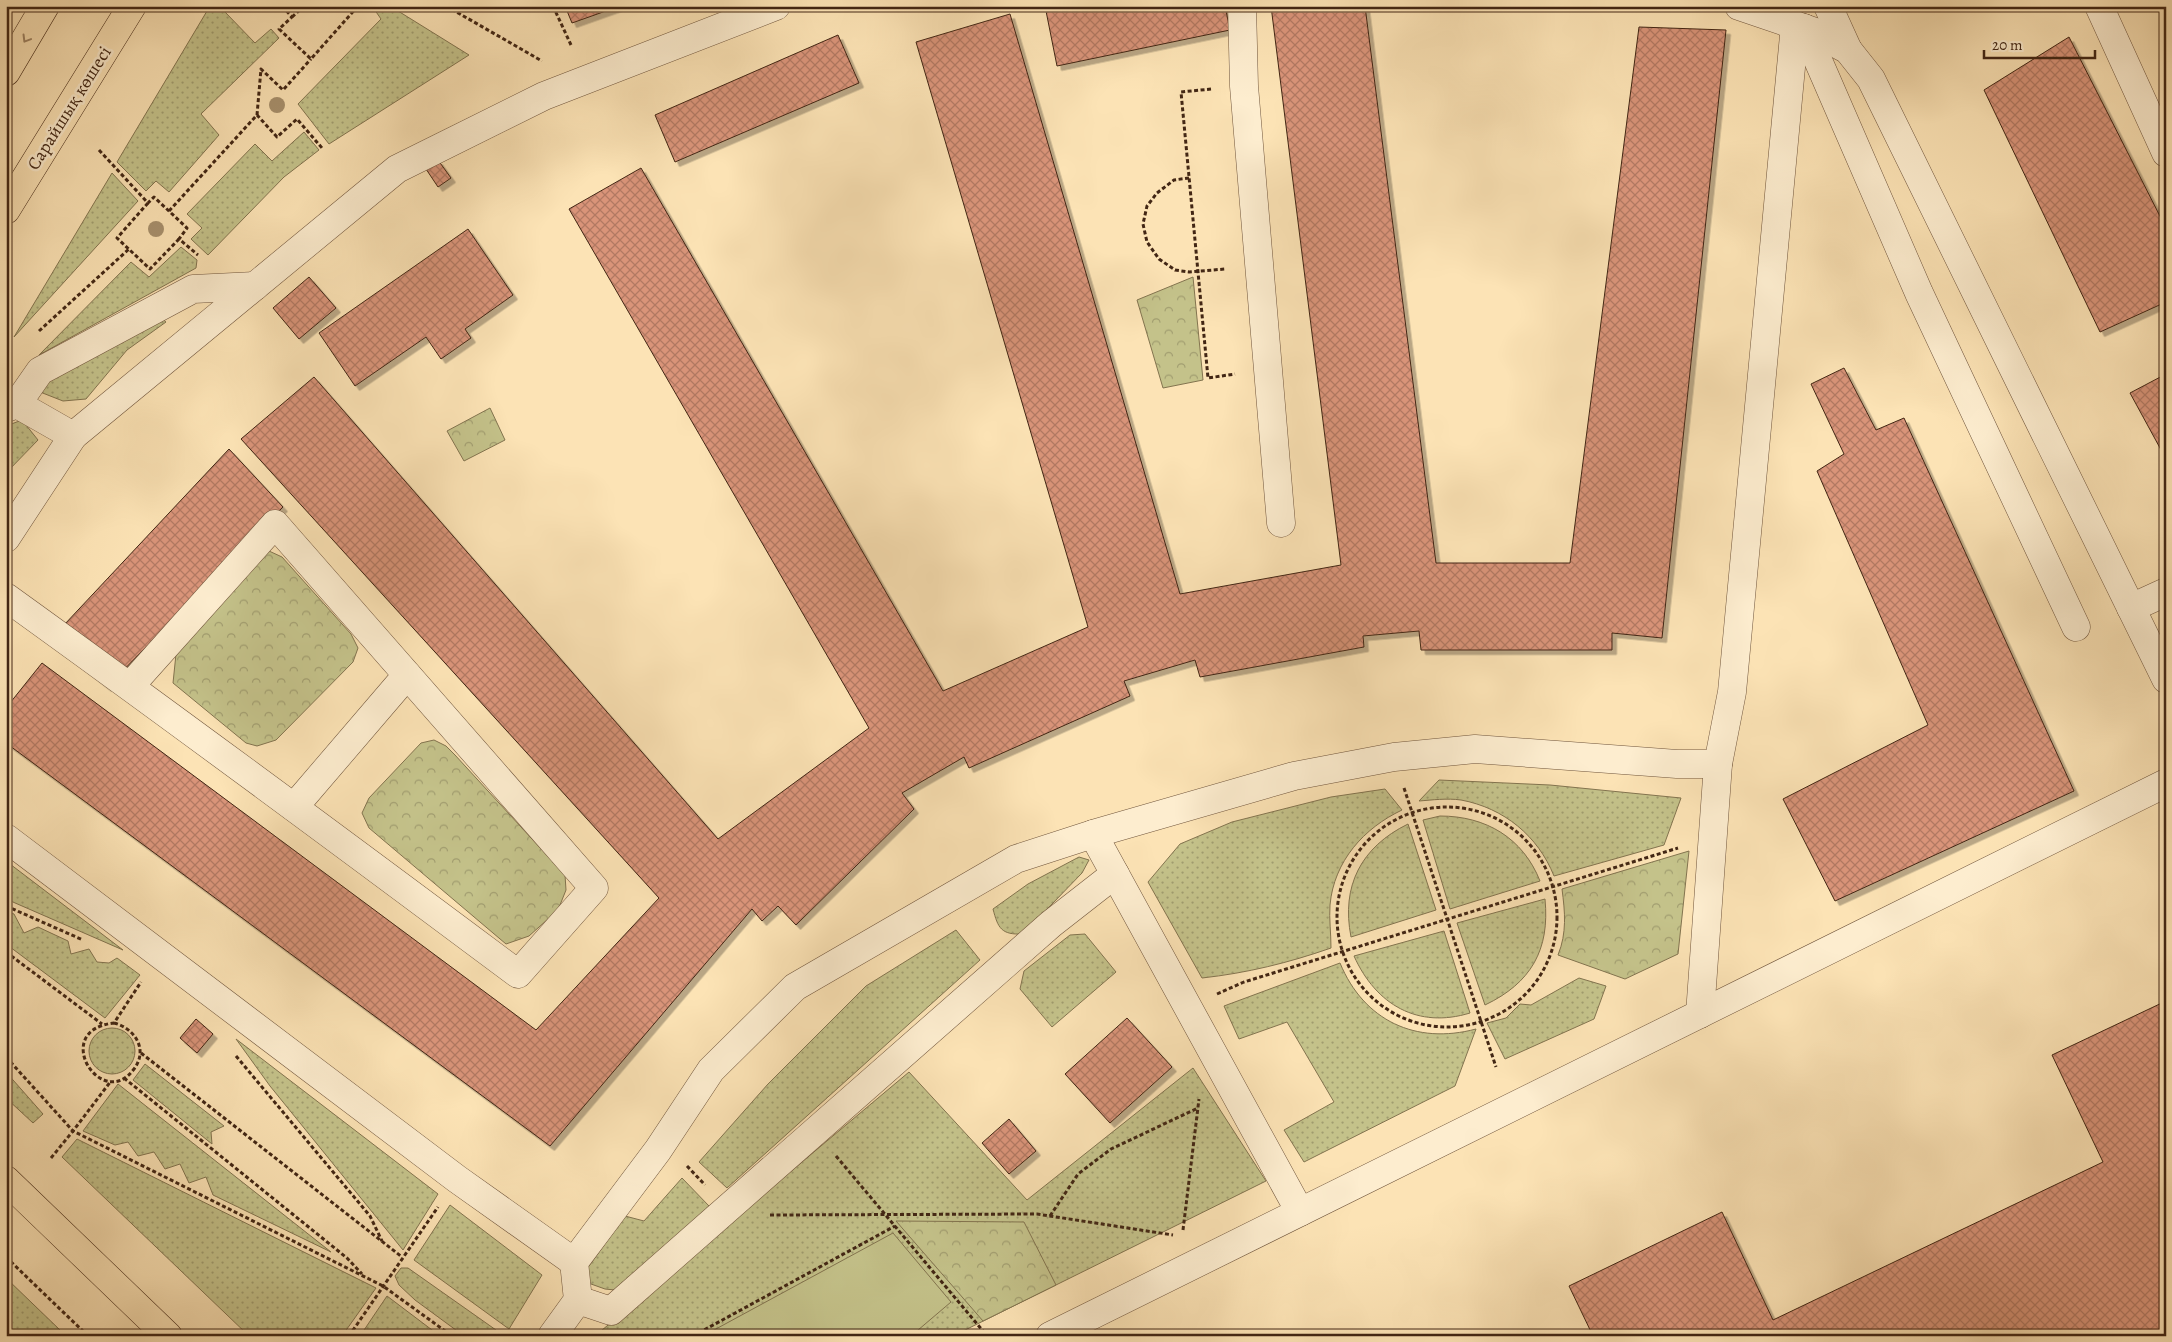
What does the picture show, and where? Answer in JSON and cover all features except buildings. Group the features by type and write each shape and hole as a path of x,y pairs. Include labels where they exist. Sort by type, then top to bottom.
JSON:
{"main road":[{"path":"6,72 45,6"},
{"name":"Сарайшық көшесі","path":"6,210 132,6"},
{"path":"6,1180 168,1336"}],"lane":[{"path":"6,538 73,436 397,169 544,96 776,6"},
{"path":"1242,6 1244,86 1281,524"},
{"path":"1739,6 1799,27 1848,50"},
{"path":"1828,6 1848,50 1871,79 2166,680"},
{"path":"2100,6 2166,153"},
{"path":"1799,27 1919,293 2076,627"},
{"path":"1700,1014 1718,764 1732,692 1799,27"},
{"path":"73,436 12,406 40,371 193,289 255,286"},
{"path":"6,596 294,806 518,974 594,888 275,524 130,686"},
{"path":"2131,608 2166,592"},
{"path":"294,806 407,675"},
{"path":"552,1336 578,1300 574,1262 664,1142 711,1070 795,987 1016,859 1094,834 1294,776 1394,757 1475,749 1678,764 1718,764"},
{"path":"1050,1336 2166,783"},
{"path":"1094,834 1300,1212"},
{"path":"6,838 457,1179 574,1262"},
{"path":"578,1300 611,1312 1051,924 1115,874"}],"path":[{"path":"282,6 292,18"},
{"path":"304,6 279,29 310,59"},
{"path":"169,211 257,115 261,69 284,90 358,6"},
{"path":"446,6 543,61"},
{"path":"553,6 571,45"},
{"path":"1235,374 1208,378 1182,92 1244,86"},
{"path":"257,115 277,137 297,118 322,148"},
{"path":"99,150 148,203"},
{"path":"1189,178 1174,180 1157,192 1147,206 1143,224 1147,242 1159,259 1174,270 1225,269"},
{"path":"154,197 187,228 179,239 150,268 117,238 148,203 154,197"},
{"path":"179,239 204,260 200,289"},
{"path":"35,335 129,249"},
{"path":"1401,780 1496,1067"},
{"path":"1451,807 1486,814 1516,831 1540,858 1552,887 1557,925 1549,959 1530,989 1504,1012 1469,1026 1431,1027 1396,1016 1366,993 1346,962 1336,925 1340,888 1356,854 1383,828 1412,813 1451,807"},
{"path":"1213,996 1244,982 1681,847"},
{"path":"6,906 85,942"},
{"path":"6,952 102,1025"},
{"path":"114,1023 146,976"},
{"path":"114,1023 131,1030 137,1038 140,1053 137,1065 132,1073 124,1078 111,1080 96,1076 89,1070 83,1052 89,1034 95,1028 102,1025 114,1023"},
{"path":"140,1053 402,1257"},
{"path":"234,1054 370,1216 382,1241"},
{"path":"6,1057 73,1131 383,1286 452,1336"},
{"path":"124,1078 347,1258 364,1276"},
{"path":"51,1158 111,1080"},
{"path":"1183,1230 1199,1098"},
{"path":"1050,1216 1078,1174 1111,1149 1198,1108"},
{"path":"664,1142 733,1215 1037,1214 1173,1235"},
{"path":"831,1150 983,1331"},
{"path":"349,1336 457,1179"},
{"path":"693,1336 895,1226"},
{"path":"6,1257 88,1336"}],"green space":[{"path":"210,6 231,6 225,12 255,43 271,29 279,38 201,114 219,135 169,192 156,181 146,191 117,162"},
{"path":"372,6 390,6 469,55 329,144 298,104 381,19"},
{"path":"304,132 319,150 284,177 208,255 191,239 202,228 187,214 255,144 272,161"},
{"path":"112,173 138,201 14,337"},
{"path":"181,247 197,260 196,268 39,355 131,262 149,277"},
{"path":"1193,277 1203,380 1163,388 1137,300"},
{"path":"160,317 166,322 127,350 86,399 63,401 35,390 56,375"},
{"path":"490,408 505,440 464,461 447,431"},
{"path":"22,420 38,440 6,473 6,426"},
{"path":"269,551 282,557 351,634 358,648 353,662 276,740 257,746 246,743 173,683 176,654 261,553"},
{"path":"434,740 446,746 455,755 565,875 566,890 558,910 529,936 506,944 369,828 362,813 369,798 421,743"},
{"path":"1439,780 1550,785 1681,798 1664,845 1554,876 1539,848 1529,836 1505,817 1477,804 1461,800 1419,801"},
{"path":"1385,789 1402,810 1375,826 1353,848 1345,860 1333,889 1330,905 1331,948 1267,967 1202,978 1148,882 1180,844 1232,822 1331,797"},
{"path":"1440,816 1473,820 1501,832 1524,853 1540,881 1450,909 1423,820"},
{"path":"1408,824 1436,910 1351,937 1349,901 1352,885 1358,870 1378,844"},
{"path":"1689,851 1678,954 1625,979 1558,955 1564,931 1562,889"},
{"path":"1079,857 1089,860 1082,873 1023,934 1005,932 999,926 993,909 1028,884"},
{"path":"6,861 123,950 6,899"},
{"path":"1545,899 1546,917 1544,934 1534,963 1526,975 1514,986 1485,1005 1457,923"},
{"path":"6,911 14,914 24,933 38,927 68,941 71,954 89,949 97,962 109,963 117,958 140,975 105,1018 6,944"},
{"path":"956,930 980,960 727,1188 699,1162 768,1084 866,986"},
{"path":"1444,931 1470,1013 1433,1018 1416,1015 1401,1009 1374,988 1354,956"},
{"path":"1085,934 1116,972 1052,1027 1020,989 1024,971 1070,935"},
{"path":"1340,963 1350,983 1363,1000 1378,1014 1394,1024 1433,1034 1476,1029 1455,1086 1304,1162 1284,1130 1334,1102 1287,1022 1239,1039 1224,1006"},
{"path":"1579,978 1606,986 1594,1019 1505,1059 1487,1023 1506,1018 1520,1004 1531,1005"},
{"path":"112,1028 125,1032 131,1038 135,1051 131,1064 125,1070 112,1074 99,1070 93,1064 89,1051 93,1038 99,1032"},
{"path":"236,1039 438,1194 403,1250 270,1086"},
{"path":"145,1064 224,1126 211,1132 212,1144 133,1080"},
{"path":"1193,1068 1266,1181 953,1336 595,1336 909,1072 1027,1200"},
{"path":"6,1072 43,1114 33,1123 6,1098"},
{"path":"118,1084 331,1252 213,1195 206,1177 189,1183 180,1164 165,1169 154,1152 138,1156 128,1142 115,1145 83,1131"},
{"path":"77,1139 376,1288 342,1336 249,1336 62,1157"},
{"path":"682,1178 709,1206 625,1291 605,1289 591,1284 584,1273 625,1216 644,1221"},
{"path":"450,1205 542,1275 509,1329 414,1260"},
{"path":"896,1221 1024,1222 1056,1285 983,1321"},
{"path":"893,1233 951,1302 911,1336 703,1336"},
{"path":"401,1268 408,1268 496,1330 497,1336 464,1336 415,1300 399,1285 395,1276"},
{"path":"6,1278 60,1330 61,1336 6,1336"},
{"path":"387,1296 440,1336 360,1336"}]}
